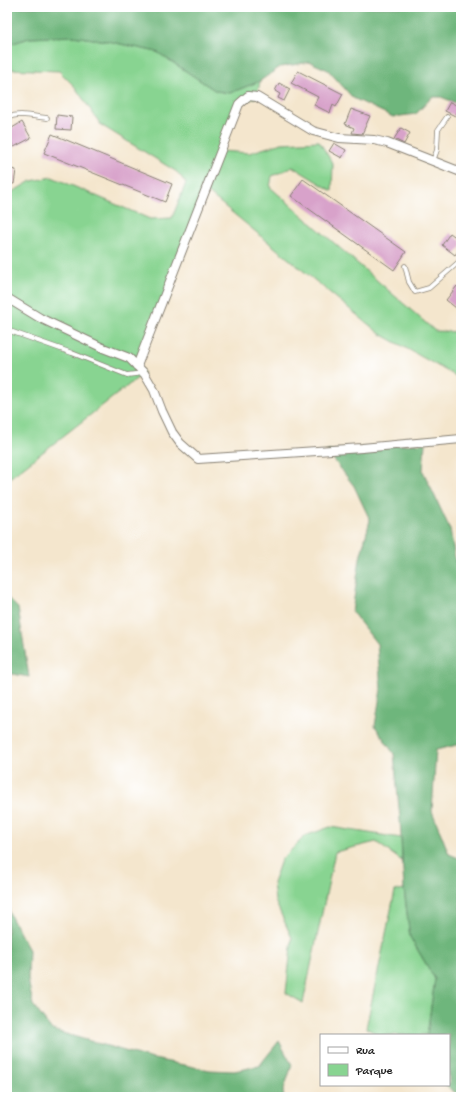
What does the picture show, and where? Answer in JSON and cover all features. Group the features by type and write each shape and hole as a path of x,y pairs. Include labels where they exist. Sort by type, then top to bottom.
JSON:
{"street":[{"path":"137,366 240,104 248,96 257,97 313,131 339,138 374,140 387,143 461,172"},
{"path":"7,298 40,318 103,348 128,358 144,373 154,390 172,432 180,443 198,459 362,448 461,439"}],"lane":[{"path":"7,118 11,116 26,115 47,118"},
{"path":"433,161 437,150 438,130 447,117"},
{"path":"405,266 409,282 415,292 429,288 461,260"},
{"path":"7,330 72,352 127,376 144,373"}],"green space":[{"path":"7,7 461,7 461,105 441,97 432,97 416,114 393,117 353,98 328,70 310,62 280,67 260,81 230,93 216,91 157,52 107,41 73,36 29,38 7,45"},
{"path":"73,36 107,41 157,52 216,91 230,93 260,81 257,97 239,104 221,151 249,153 282,143 319,141 333,164 332,191 293,167 272,176 270,187 435,331 461,332 461,379 379,333 206,191 137,366 144,373 7,480 7,195 31,181 52,177 150,219 172,218 186,183 177,172 101,125 75,87 59,71 9,69 7,72 7,45 29,38"},
{"path":"425,443 423,471 450,529 461,594 461,744 436,750 432,811 449,854 461,859 461,1095 457,1094 446,1086 450,1086 450,1034 427,1034 435,979 410,937 404,889 394,754 375,726 381,689 377,644 352,612 360,558 370,520 354,486 327,451"},
{"path":"7,597 18,608 29,677 7,673"},
{"path":"330,827 401,838 402,861 376,842 335,852 303,1003 286,993 292,938 275,901 273,883 281,860 305,836"},
{"path":"404,889 410,937 435,979 427,1034 377,1034 366,1028 395,891"},
{"path":"7,900 10,915 29,950 28,979 33,1005 52,1030 149,1058 209,1070 234,1071 259,1066 279,1041 292,1065 283,1092 284,1097 7,1097"}],"building":[{"path":"298,71 343,94 336,107 333,105 330,113 314,105 318,97 291,83"},
{"path":"279,83 290,89 284,101 278,98 280,94 275,91"},
{"path":"450,102 460,107 455,116 445,111"},
{"path":"351,109 370,116 362,134 352,133 354,128 345,124"},
{"path":"57,115 72,117 71,130 56,129"},
{"path":"22,122 31,138 14,147 7,135 7,131"},
{"path":"401,128 410,133 404,144 394,139"},
{"path":"52,134 172,184 165,202 44,153"},
{"path":"334,143 346,150 342,158 329,151"},
{"path":"7,168 16,170 14,184 7,183"},
{"path":"303,179 406,252 394,270 291,196"},
{"path":"450,233 461,241 461,247 455,255 442,245"},
{"path":"457,286 461,290 461,312 446,300"}]}
